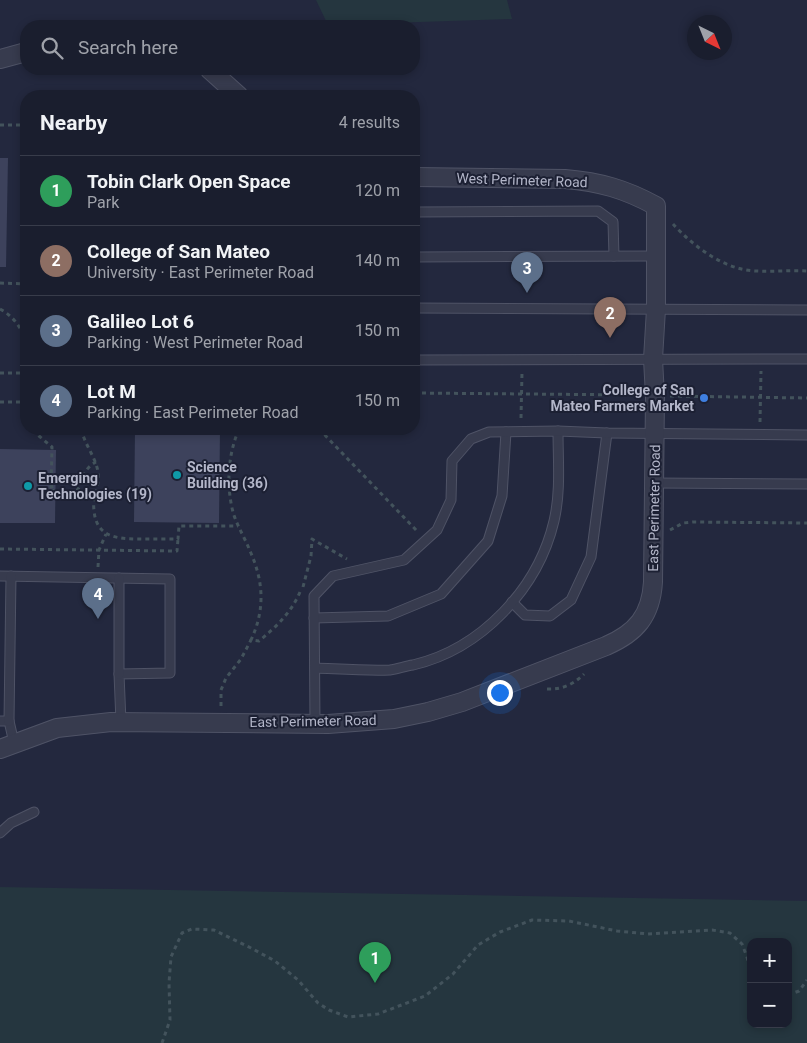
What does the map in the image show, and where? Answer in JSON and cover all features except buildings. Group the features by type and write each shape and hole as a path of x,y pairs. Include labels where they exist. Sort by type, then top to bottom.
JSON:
{"street":[{"path":"0,59 20,54"},
{"path":"216,75 232,90"},
{"name":"West Perimeter Road","path":"420,177 589,181 614,186 656,206"},
{"name":"East Perimeter Road","path":"7,746 57,728 79,724 121,722 315,724 358,723 394,719 428,712 471,698 606,646 624,637 642,619 651,600 653,582 653,359 656,309 656,206"}],"lane":[{"path":"420,212 598,211 613,222 614,256"},
{"path":"420,257 655,256"},
{"path":"420,308 807,310"},
{"path":"420,360 807,359"},
{"path":"315,668 391,670 424,662 456,649 483,631 524,588 544,553 554,521 558,494 558,431"},
{"path":"315,724 314,596 333,576 404,560 437,530 452,500 452,461 471,439 489,432 558,431 807,435"},
{"path":"314,618 388,616 440,594 488,541 502,496 506,432"},
{"path":"512,602 525,615 550,616 571,600 591,557 606,433"},
{"path":"654,482 807,484"},
{"path":"0,576 170,579 170,673 119,674"},
{"path":"7,746 5,721 11,576"},
{"path":"119,578 121,722"},
{"path":"0,833 11,823 34,812"}],"path":[{"path":"0,125 20,125"},
{"path":"0,284 20,284"},
{"path":"0,309 20,328"},
{"path":"760,435 761,359"},
{"path":"521,432 522,360"},
{"path":"0,373 20,373"},
{"path":"420,393 807,398"},
{"path":"0,402 20,402"},
{"path":"38,435 52,447 51,487 54,486 53,496 69,496 74,494 81,486 85,470 96,462"},
{"path":"83,435 84,441 96,462 99,482 93,507 99,527 106,534 121,539 178,539"},
{"path":"220,723 221,690 226,678 241,659 251,640 261,611 258,574 233,511 229,479 231,455 237,435"},
{"path":"325,435 426,540"},
{"path":"0,550 177,551 179,526 238,526"},
{"path":"99,550 106,534"},
{"path":"251,640 259,641 273,630 286,617 297,599 309,569 312,540 346,558 350,572"},
{"path":"162,1043 170,1020 169,982 171,958 182,933 192,929 214,930 275,961 298,980 318,1003 328,1010 348,1017 378,1014 425,996 453,974 478,946 500,932 532,920 569,920 617,931 648,934 712,930 730,933 742,944 747,957"},
{"path":"792,993 798,991 807,980"}],"shaded area":[{"path":"316,0 507,0 512,19 420,22 420,20 326,20"},
{"path":"0,887 807,901 807,1043 0,1043"}],"place":[{"name":"Galileo Lot 6","path":"527,293"},
{"name":"College of San Mateo","path":"610,338"},
{"name":"College of San Mateo Farmers Market","path":"704,398"},
{"name":"Science Building (36)","path":"177,475"},
{"name":"Emerging Technologies (19)","path":"28,486"},
{"name":"Lot M","path":"98,619"},
{"name":"Tobin Clark Open Space","path":"375,983"}]}
